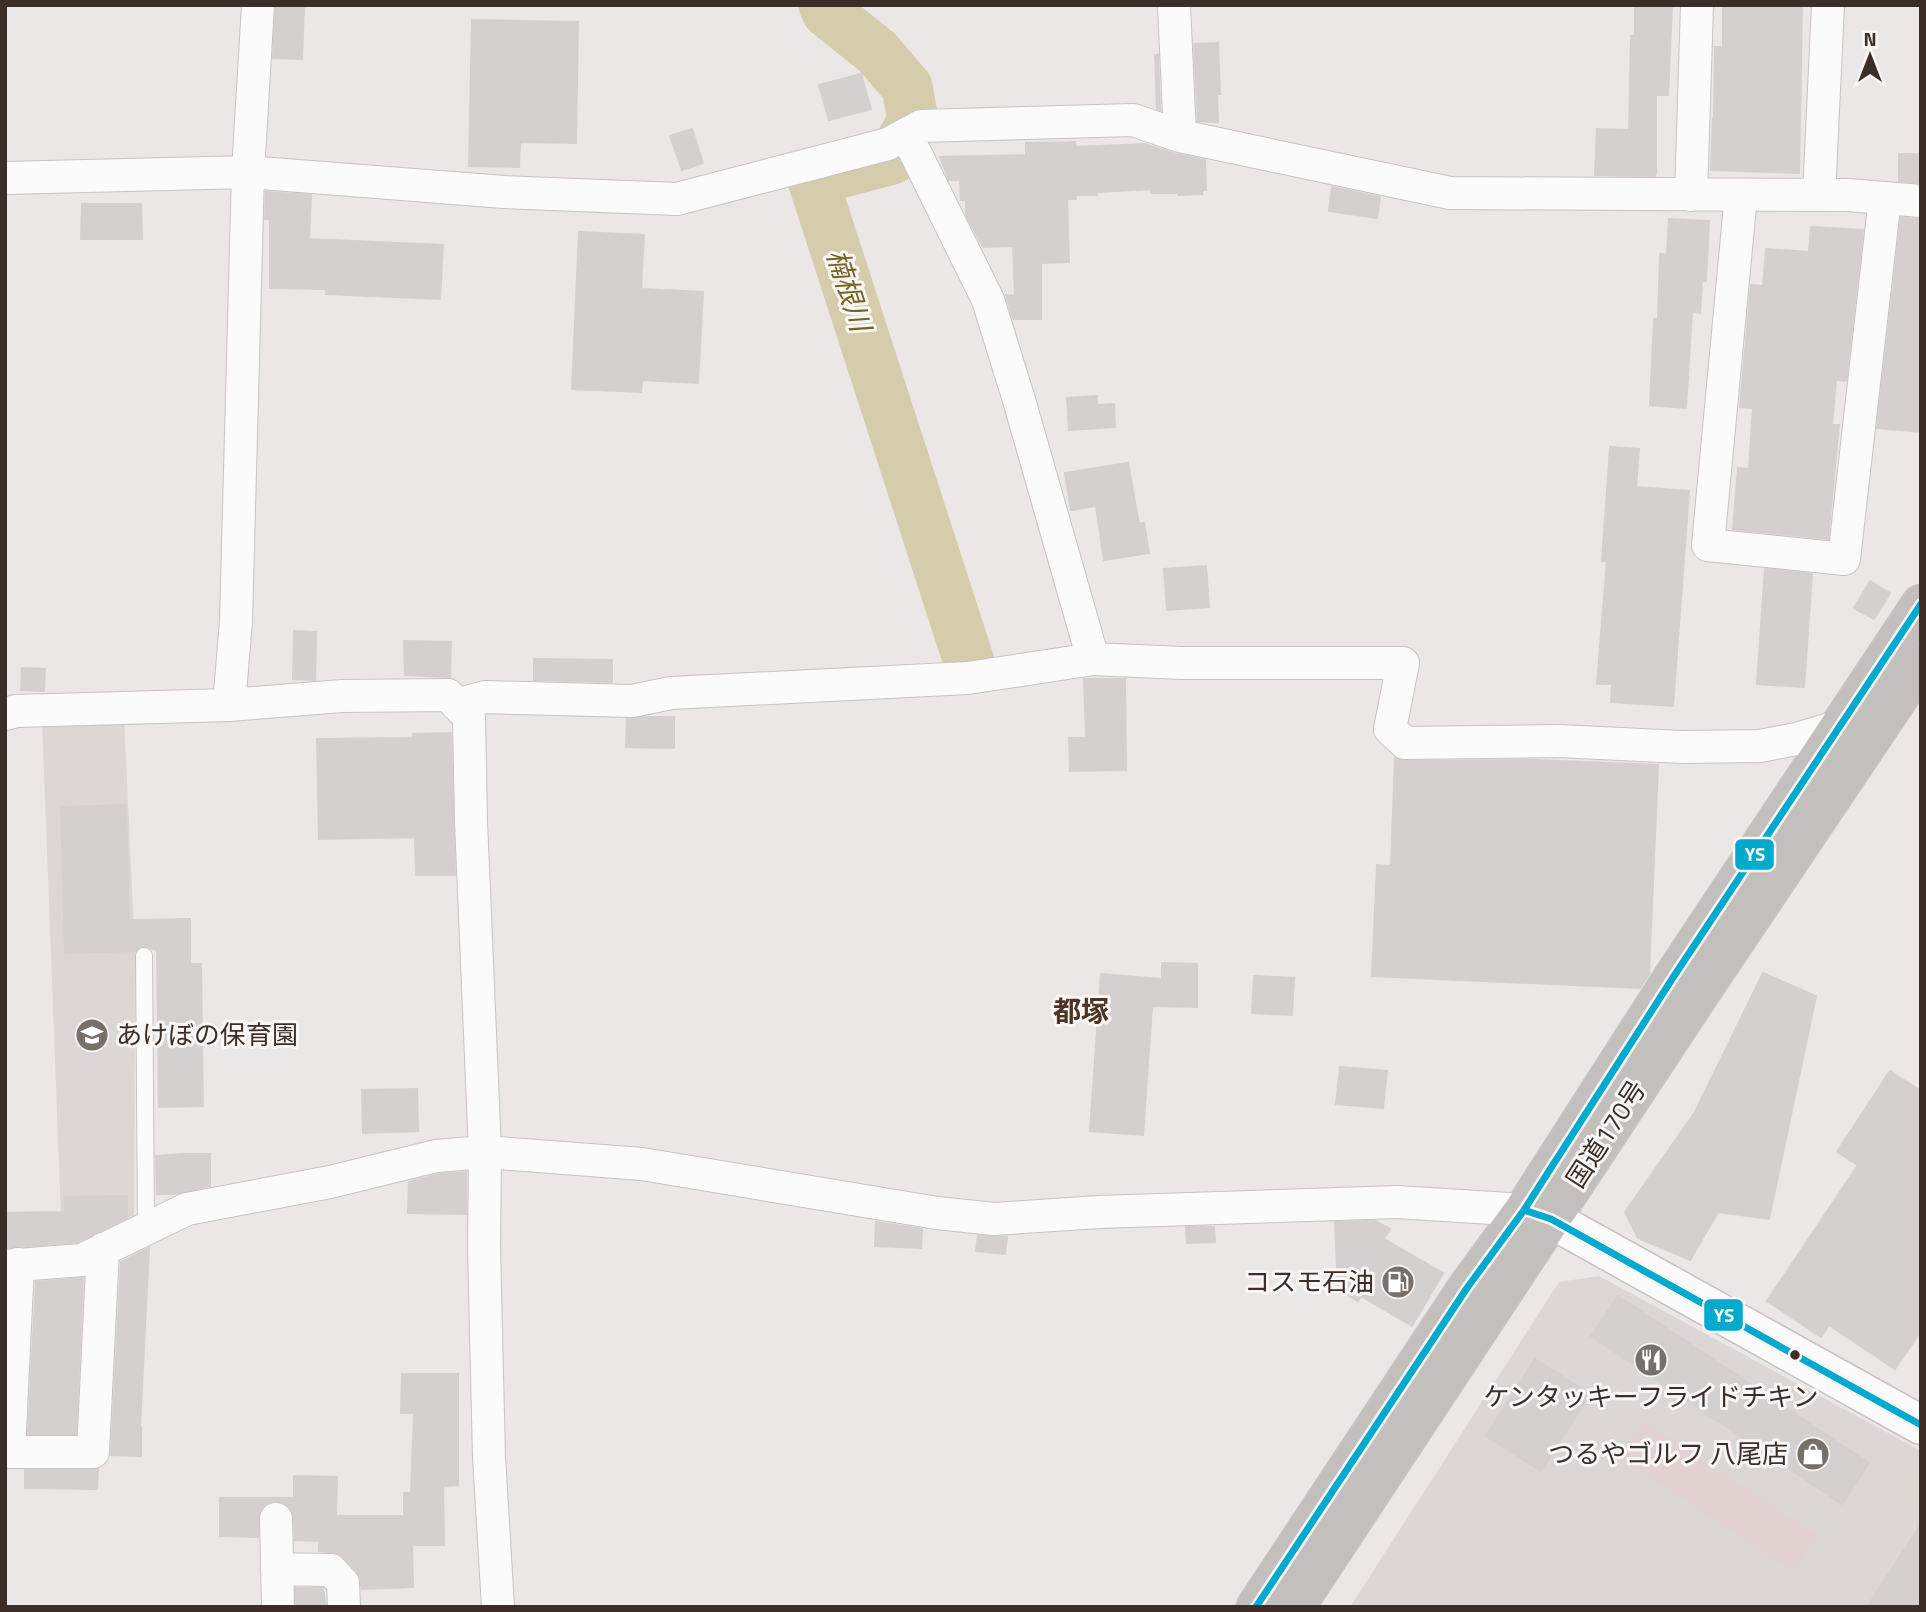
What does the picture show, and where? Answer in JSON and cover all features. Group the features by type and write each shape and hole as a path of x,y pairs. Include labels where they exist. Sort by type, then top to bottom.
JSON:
{"highway":[{"name":"国道170号","path":"1295,1607 1537,1214 1667,988 1921,604"},
{"name":"国道170号","path":"1256,1607 1467,1288 1537,1214 1910,695 1921,664"}],"street":[{"path":"229,705 236,621 248,172 258,5"},
{"path":"1174,5 1180,136"},
{"path":"1691,195 1697,5"},
{"path":"1819,195 1828,5"},
{"path":"5,178 248,172 504,192 677,199 888,144 921,126 1133,120 1180,136 1450,193 1819,195 1921,201"},
{"path":"906,134 988,300 1020,400 1093,659"},
{"path":"1741,195 1708,545 1844,559 1885,198"},
{"path":"457,705 485,697 632,701 671,693 968,678 1093,659 1182,663 1404,663 1391,729 1405,743 1558,741 1683,747 1760,746 1840,726"},
{"path":"5,715 16,711 229,705 342,696 448,695 469,717 485,1152 484,1248 489,1457 498,1607"},
{"path":"103,1249 93,1452 9,1452 12,1265 82,1260 103,1249 146,1228 187,1209 330,1182 436,1156 485,1152 642,1164 937,1213 994,1219 1099,1212 1397,1202 1537,1214 1921,1425"},
{"path":"276,1519 278,1607"},
{"path":"277,1569 331,1570 343,1583 344,1607"}],"lane":[{"path":"144,956 146,1228"}],"shaded area":[{"path":"42,719 124,719 135,952 134,1220 95,1239 62,1243"},
{"path":"1599,1276 1921,1451 1921,1607 1350,1607 1559,1282"},
{"path":"1643,1421 1818,1536 1794,1572 1619,1457"}],"building":[{"path":"276,5 304,5 302,59 273,58"},
{"path":"1635,5 1672,5 1668,95 1656,95 1656,173 1655,176 1595,175 1597,129 1629,130 1631,36 1635,36"},
{"path":"1723,5 1802,5 1799,173 1711,170 1715,47 1723,47"},
{"path":"472,20 578,22 576,143 520,142 519,167 469,166"},
{"path":"1218,43 1218,122 1198,121 1194,44"},
{"path":"1155,55 1158,55 1160,110 1157,109"},
{"path":"861,74 871,109 829,120 819,85"},
{"path":"692,129 703,163 682,170 670,136"},
{"path":"1075,142 1076,147 1145,144 1205,160 1206,190 1202,190 1202,194 1178,195 1151,193 1151,189 1097,192 1097,195 1076,195 1076,199 1067,199 1069,262 1041,263 1041,319 1013,319 1006,295 1015,296 1013,246 983,247 966,215 966,200 961,200 960,180 949,180 940,157 1026,155 1026,143"},
{"path":"1899,154 1921,154 1921,183 1899,181"},
{"path":"1332,187 1380,197 1377,218 1329,211"},
{"path":"266,192 311,195 309,239 443,245 440,299 326,294 326,289 270,288 270,219 265,219"},
{"path":"82,204 141,204 142,239 81,239"},
{"path":"1901,218 1921,219 1921,432 1877,428"},
{"path":"1669,219 1709,221 1706,281 1702,281 1700,313 1692,312 1686,408 1650,405 1654,319 1658,319 1660,254 1667,255"},
{"path":"1811,227 1863,230 1846,381 1836,380 1832,425 1839,425 1828,539 1733,529 1738,468 1749,469 1753,408 1740,407 1751,285 1763,286 1766,249 1809,252"},
{"path":"579,232 644,235 641,289 703,292 698,383 642,380 641,392 572,389"},
{"path":"1097,396 1097,405 1114,404 1115,427 1069,430 1067,398"},
{"path":"1610,447 1639,449 1636,487 1689,491 1673,706 1611,702 1612,684 1597,684 1607,561 1602,561"},
{"path":"1128,463 1139,524 1144,523 1149,553 1104,560 1096,506 1071,510 1065,473"},
{"path":"1206,566 1209,607 1167,610 1164,569"},
{"path":"1765,569 1812,574 1804,687 1757,684"},
{"path":"1870,581 1890,593 1874,619 1854,608"},
{"path":"294,631 316,632 315,680 293,679"},
{"path":"404,641 451,642 450,677 405,675"},
{"path":"534,659 612,660 612,682 534,680"},
{"path":"22,668 45,669 44,691 21,690"},
{"path":"1084,679 1125,679 1126,770 1070,771 1069,738 1086,738"},
{"path":"674,717 674,748 626,747 627,719"},
{"path":"451,733 455,875 416,875 415,837 319,839 317,739 413,738 413,734"},
{"path":"1395,758 1405,761 1535,760 1658,765 1649,974 1640,988 1372,976 1377,865 1391,866"},
{"path":"126,805 129,920 190,919 190,964 201,964 203,1106 159,1107 157,950 143,946 135,951 65,953 61,807"},
{"path":"1162,963 1197,964 1197,1007 1152,1006 1143,1135 1090,1131 1101,974 1162,979"},
{"path":"1763,973 1816,996 1769,1219 1718,1212 1690,1260 1638,1238 1625,1212 1695,1112"},
{"path":"1254,976 1294,978 1292,1015 1252,1013"},
{"path":"1340,1067 1387,1071 1383,1108 1336,1104"},
{"path":"1890,1071 1921,1091 1921,1331 1895,1369 1829,1325 1821,1337 1767,1301 1858,1165 1837,1152"},
{"path":"417,1089 418,1131 363,1133 362,1090"},
{"path":"210,1154 210,1186 175,1194 157,1194 156,1156"},
{"path":"466,1172 466,1214 408,1213 409,1182 439,1174"},
{"path":"127,1196 127,1218 77,1242 5,1248 5,1213 65,1212 65,1197"},
{"path":"1375,1221 1390,1229 1384,1239 1443,1273 1412,1326 1361,1296 1358,1301 1338,1290 1335,1222"},
{"path":"876,1222 922,1229 921,1248 875,1246"},
{"path":"1186,1227 1214,1227 1215,1242 1187,1243"},
{"path":"978,1236 1007,1237 1005,1254 976,1251"},
{"path":"149,1248 140,1427 141,1456 111,1455 121,1262"},
{"path":"83,1278 76,1434 28,1434 36,1282"},
{"path":"1618,1296 1869,1463 1842,1504 1591,1336"},
{"path":"1535,1359 1590,1394 1541,1471 1486,1436"},
{"path":"402,1374 458,1374 458,1485 443,1486 444,1545 412,1545 413,1587 362,1589 357,1571 344,1557 338,1553 319,1551 319,1541 295,1540 294,1518 291,1509 284,1503 275,1501 260,1510 258,1537 220,1536 220,1498 294,1498 294,1476 337,1477 336,1516 404,1516 404,1493 411,1493 414,1413 401,1413"},
{"path":"98,1469 97,1489 25,1488 25,1470"},
{"path":"1921,1524 1921,1607 1867,1607"},
{"path":"296,1588 323,1588 326,1607 296,1607"}],"waterway":[{"name":"楠根川","path":"824,5 827,12 877,52 907,87 913,120 892,159 813,180 969,662"}],"transit line":[{"name":"YS","path":"1256,1607 1467,1288 1524,1210 1674,976 1921,604"},
{"name":"YS","path":"1524,1210 1551,1219 1921,1425"}],"place":[{"name":"あけぼの保育園","path":"92,1035"},
{"name":"コスモ石油","path":"1398,1282"},
{"name":"ケンタッキーフライドチキン","path":"1651,1360"},
{"name":"つるやゴルフ 八尾店","path":"1813,1454"}],"district":[{"name":"都塚","path":"1081,1011"}]}
